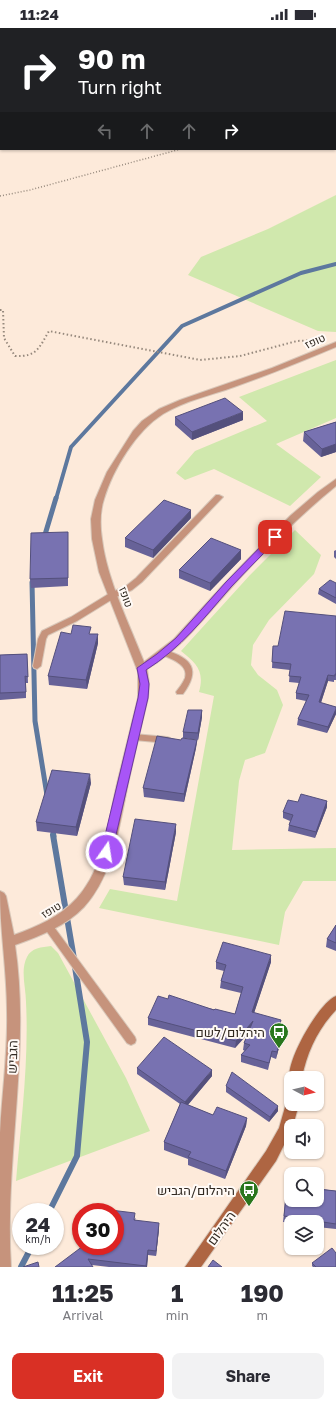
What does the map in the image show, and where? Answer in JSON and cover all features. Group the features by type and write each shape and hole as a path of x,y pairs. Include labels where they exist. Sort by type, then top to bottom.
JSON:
{"street":[{"name":"טופז","path":"8,942 48,926 65,916 80,904 96,881 106,852 144,691 141,668 104,572 99,550 96,529 97,509 106,481 136,433 151,419 169,408 275,370 336,344"},
{"path":"141,668 165,653 184,636 229,584 283,528 336,482"},
{"name":"הגביש","path":"0,896 8,942 13,1020 11,1079 2,1192 1,1233 4,1267"},
{"path":"297,1071 301,1053 310,1033 319,1020 336,1001"},
{"name":"היהלום","path":"192,1267 271,1156 285,1129 290,1111"}],"lane":[{"path":"37,666 42,639 45,633 74,619 113,595 129,588 139,580 219,497"},
{"path":"165,653 179,658 186,664 189,670 189,678 180,692"},
{"path":"134,737 176,742"},
{"path":"48,926 130,1040"}],"path":[{"path":"0,196 30,190 177,150"},
{"path":"0,310 3,310 4,314 4,338 15,356 26,358 35,354 49,331 200,360 240,356 297,341 320,339"}],"green space":[{"path":"336,195 336,332 318,331 188,275 201,257 268,229"},
{"path":"336,360 336,418 276,444 321,477 290,506 214,469 185,480 176,473 195,451 267,421 239,397"},
{"path":"295,530 321,555 314,574 269,620 253,645 251,665 258,675 277,690 283,705 265,753 245,760 239,781 232,850 336,848 336,881 303,881 285,912 279,945 99,908 110,889 177,901 214,696 199,692 201,678 198,668 181,651 250,575"},
{"path":"51,946 58,953 126,1078 150,1131 16,1181 24,1092 27,1024 24,968 27,957 31,952 37,948"}],"building":[{"path":"225,398 243,412 192,432 175,417"},
{"path":"336,422 336,444 322,449 304,432"},
{"path":"164,500 191,510 153,550 125,538"},
{"path":"68,532 68,578 30,579 31,533"},
{"path":"211,538 241,550 210,583 179,570"},
{"path":"330,580 336,583 336,598 319,589"},
{"path":"285,611 336,616 336,674 335,676 328,675 319,702 336,707 328,727 298,719 309,695 296,693 301,677 289,676 291,664 272,662 273,646 278,646"},
{"path":"73,625 91,627 89,634 98,634 86,680 48,676 61,632 71,634"},
{"path":"27,654 28,677 25,676 26,692 0,693 0,655"},
{"path":"188,710 202,710 198,733 183,732"},
{"path":"157,736 181,740 182,738 197,740 184,794 143,788"},
{"path":"52,770 90,774 76,827 36,822"},
{"path":"301,794 327,801 316,832 289,825 293,815 283,812 288,800 298,802"},
{"path":"135,819 176,824 165,882 123,877"},
{"path":"336,925 336,943 327,939"},
{"path":"223,942 271,955 252,1012 281,1020 278,1032 282,1033 277,1052 272,1051 269,1063 241,1055 250,1045 244,1043 253,1021 236,1041 148,1018 158,996 168,999 169,995 214,1010 235,1014 243,987 221,981 226,965 216,962"},
{"path":"164,1037 212,1070 185,1102 137,1068"},
{"path":"232,1072 278,1106 270,1117 226,1086"},
{"path":"181,1102 213,1115 217,1107 247,1118 226,1171 188,1157 191,1152 164,1142"},
{"path":"324,1190 336,1191 336,1224 324,1222 324,1215 284,1215 285,1207 324,1207"},
{"path":"124,1212 135,1213 134,1220 159,1223 156,1251 148,1250 146,1266 88,1259 93,1267 55,1267 72,1254 124,1255"},
{"path":"332,1248 336,1253 336,1267 316,1267 312,1263"},
{"path":"213,1260 222,1267 208,1267"},
{"path":"38,1262 39,1267 23,1267"}],"waterway":[{"path":"56,499 71,447 182,326 301,273 336,264"},
{"path":"44,538 56,498"},
{"path":"32,582 35,721 47,795"},
{"path":"52,827 54,836"},
{"path":"53,835 74,959"},
{"path":"54,1203 77,1156 87,1042 75,967"},
{"path":"21,1267 27,1255"}],"place":[{"name":"היהלום/לשם","path":"279,1049"},
{"name":"היהלום/הגביש","path":"249,1207"}],"route":[{"path":"106,852 143,698 144,684 143,672 141,668 161,656 179,640 229,584 275,537"}]}
